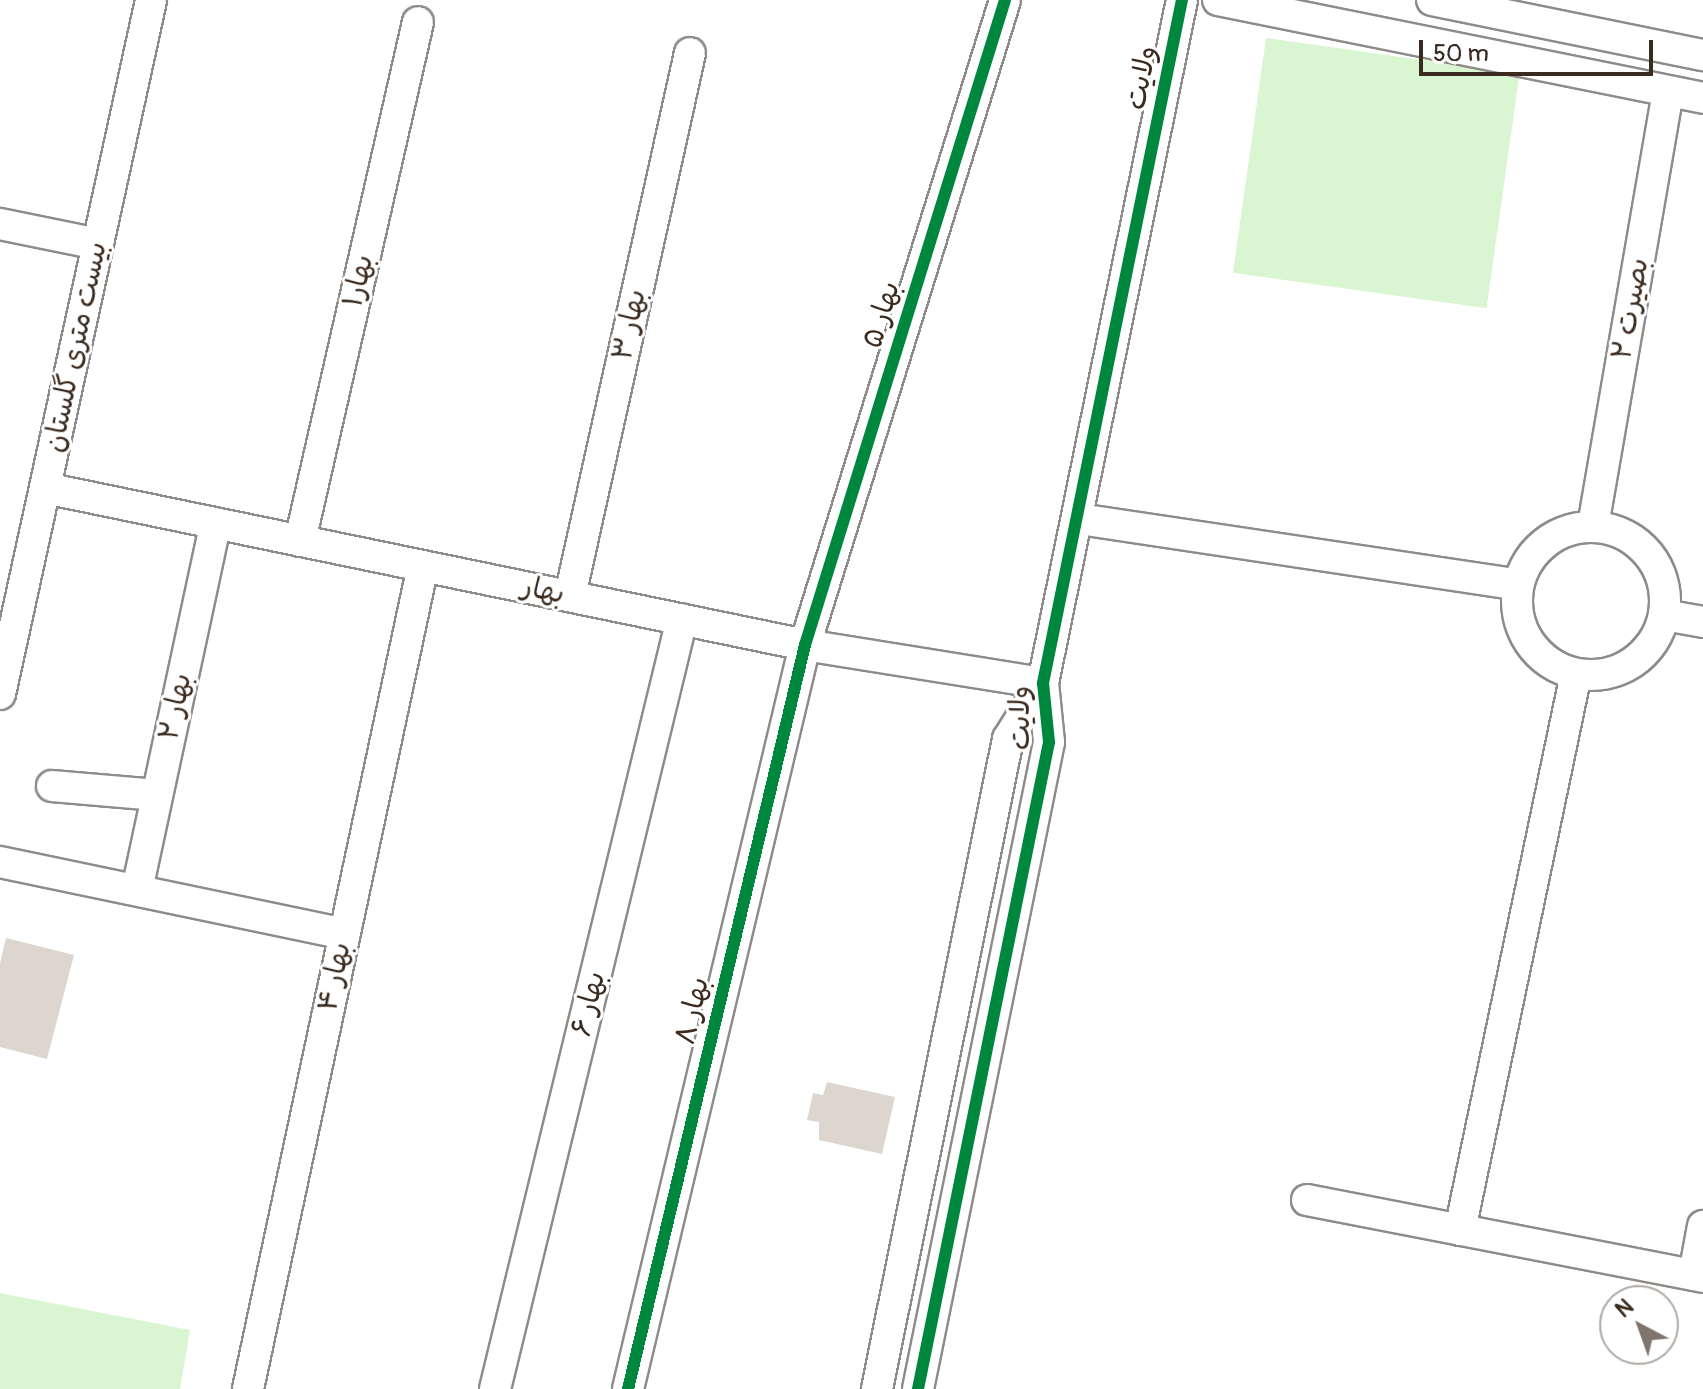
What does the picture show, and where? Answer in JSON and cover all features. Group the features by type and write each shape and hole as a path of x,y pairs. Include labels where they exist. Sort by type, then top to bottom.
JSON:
{"street":[{"name":"بیست متری گلستان","path":"0,694 151,0"},
{"name":"بهار ۵","path":"805,645 1005,0"},
{"name":"ولایت","path":"918,1389 1049,742 1043,683 1079,519 1182,0"},
{"path":"1218,0 1703,98"},
{"path":"1432,0 1703,55"},
{"name":"بهار۱","path":"300,541 418,22"},
{"name":"بهار ۳","path":"570,596 690,53"},
{"name":"بصیرت ۲","path":"1593,526 1668,92"},
{"path":"0,224 98,244"},
{"name":"بهار","path":"45,488 805,645 1043,683"},
{"path":"1079,519 1518,585"},
{"name":"بهار ۲","path":"137,890 216,523"},
{"path":"1593,526 1618,532 1648,555 1664,589 1664,615 1641,656 1599,675 1576,674 1535,651 1523,632 1518,585 1545,543 1593,526"},
{"name":"بهار ۴","path":"248,1389 423,566"},
{"path":"1664,615 1703,622"},
{"name":"بهار ۶","path":"495,1389 682,619"},
{"name":"بهار ۸","path":"628,1389 805,645"},
{"path":"1460,1230 1576,674"},
{"name":"ولایت","path":"877,1389 1008,739 1043,683"},
{"path":"52,786 157,795"},
{"path":"0,862 345,934"},
{"path":"1307,1200 1698,1276 1703,1226"}],"green space":[{"path":"1266,38 1520,74 1487,308 1233,273"},
{"path":"0,1293 190,1330 180,1389 0,1389"}],"building":[{"path":"6,938 74,955 47,1059 0,1047 0,963"},
{"path":"827,1082 895,1097 882,1154 819,1140 819,1122 807,1120 813,1093 823,1095"}],"cycle path":[{"path":"628,1389 805,645 1005,0"},
{"path":"918,1389 1049,742 1043,683 1182,0"}]}
